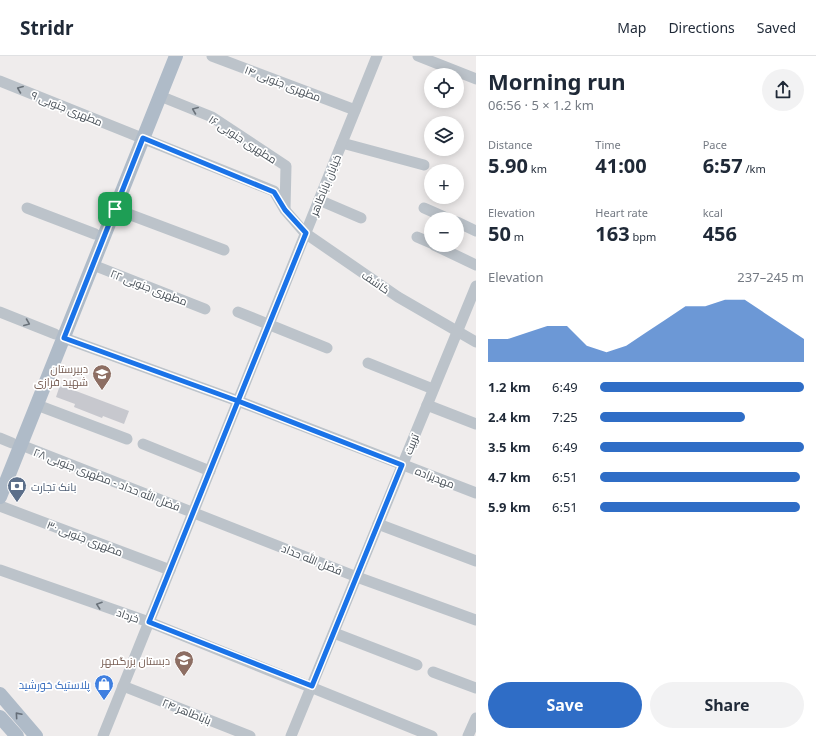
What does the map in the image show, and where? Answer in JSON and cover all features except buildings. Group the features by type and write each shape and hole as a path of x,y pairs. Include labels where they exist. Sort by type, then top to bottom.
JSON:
{"main road":[{"path":"0,471 11,442 92,265 115,209 166,56"},
{"path":"0,497 11,442 37,405 59,336 95,234 139,137 160,96 176,56"},
{"path":"0,694 36,736"},
{"path":"0,717 17,736"}],"street":[{"name":"مطهری جنوبی ۱۴","path":"212,56 355,110"},
{"name":"خیابان باباطاهر","path":"103,736 377,56"},
{"path":"418,56 476,79"},
{"name":"مطهری جنوبی ۹","path":"0,81 274,192 285,210"},
{"name":"مطهری جنوبی ۱۶","path":"160,96 212,117 286,166 285,210"},
{"path":"342,144 424,165"},
{"path":"319,200 361,218"},
{"path":"27,208 95,234"},
{"path":"424,208 433,212"},
{"path":"115,209 224,250"},
{"name":"کاشف","path":"285,210 306,233 398,297 476,342"},
{"path":"464,225 476,231"},
{"path":"418,237 424,240"},
{"path":"449,252 476,265"},
{"name":"مطهری جنوبی ۲۲","path":"92,265 205,309"},
{"name":"تربیت","path":"291,736 476,286"},
{"name":"مهدیزاده","path":"0,312 59,336 238,401 476,493"},
{"path":"238,312 327,348"},
{"path":"368,363 434,389"},
{"path":"37,405 127,439"},
{"path":"427,405 476,424"},
{"name":"فضل الله حداد - مطهری جنوبی ۲۸","path":"11,442 193,512"},
{"path":"143,444 210,471"},
{"name":"مطهری جنوبی ۳۰","path":"0,506 170,570"},
{"name":"فضل الله حداد","path":"193,512 357,577 476,620"},
{"path":"378,524 476,561"},
{"name":"خرداد","path":"0,570 149,622 312,686 432,736"},
{"path":"334,633 416,665"},
{"path":"433,672 476,688"},
{"name":"باباطاهر ۲۴","path":"123,686 250,736"},
{"path":"468,736 476,718"}],"place":[{"name":"دبیرستان شهید فرازی","path":"102,391"},
{"name":"بانک تجارت","path":"17,503"},
{"name":"دبستان بزرگمهر","path":"184,677"},
{"name":"پلاستیک خورشید","path":"104,701"}],"route":[{"path":"115,209 64,338 238,401 149,622 312,686 402,465 238,401 306,233 285,210 274,192 143,138 115,209"}]}
